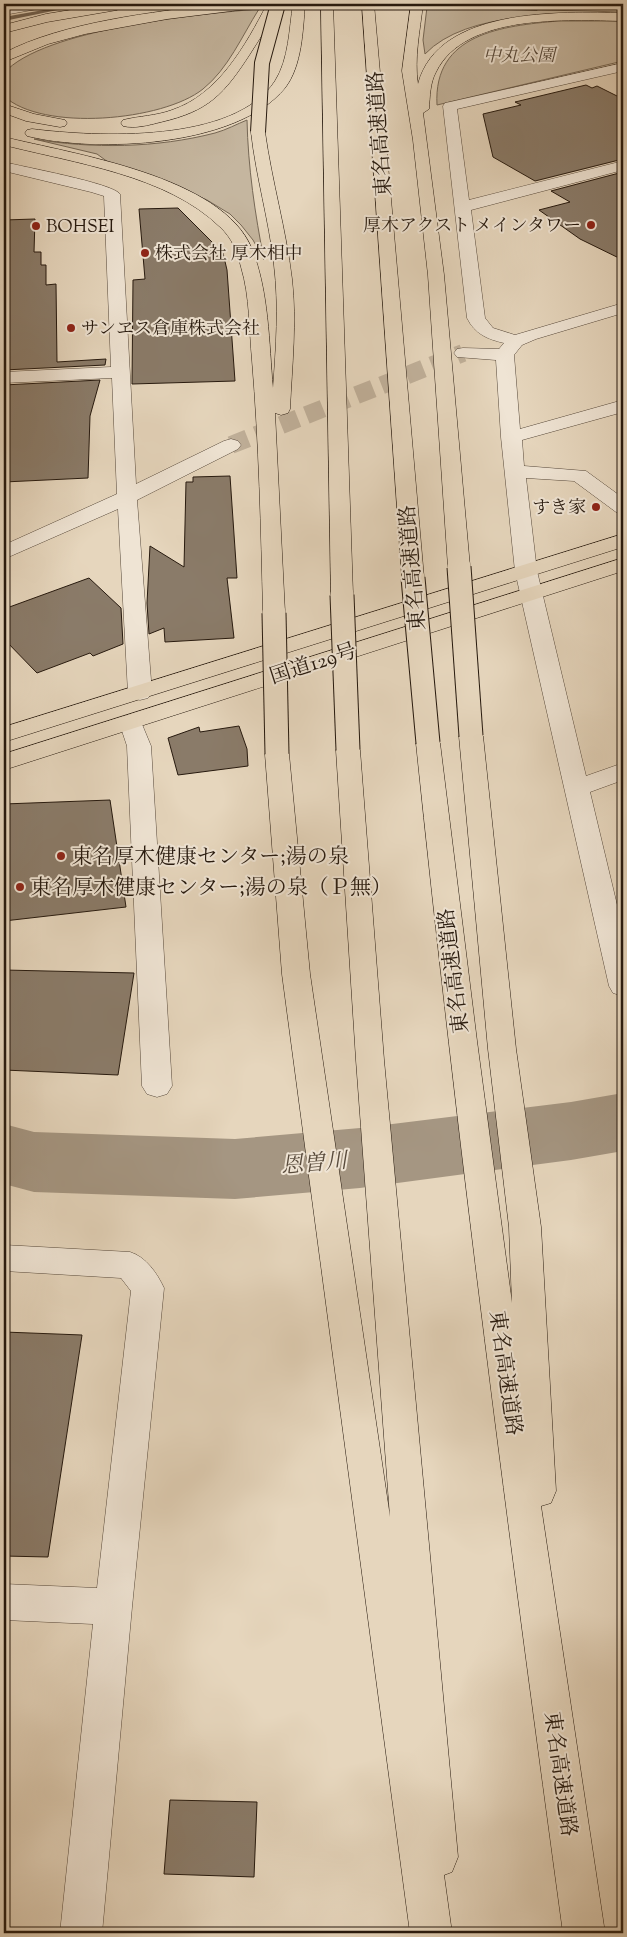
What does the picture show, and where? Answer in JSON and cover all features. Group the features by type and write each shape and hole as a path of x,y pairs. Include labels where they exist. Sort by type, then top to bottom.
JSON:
{"highway":[{"path":"4,29 46,18 133,4"},
{"path":"4,40 50,26 114,15 188,7 253,4"},
{"path":"4,58 39,43 98,27 164,15 253,4"},
{"path":"4,108 47,122 80,125 152,120 186,110 210,96 228,76 273,4"},
{"path":"274,613 284,289 281,257 264,182 258,132 262,63 278,4"},
{"path":"432,4 623,8"},
{"path":"416,7 410,53 410,71 436,275 471,736 500,1020 525,1227 548,1687"},
{"path":"10,135 76,139 127,139 179,134 220,124 250,111 274,93 281,84 291,55 298,10"},
{"path":"327,10 342,595 348,750 370,1060 443,1933"},
{"name":"東名高速道路","path":"369,10 413,578 442,878 462,1049 548,1687 584,1933"},
{"path":"420,140 426,77 443,52 462,37 489,27 523,21 561,18 623,18"},
{"path":"10,135 128,173 175,191 195,201 223,220 241,243 251,271 266,402 277,754 296,974 431,1933"},
{"name":"国道129号","path":"4,735 623,540"},
{"name":"国道129号","path":"4,762 623,564"}],"street":[{"path":"4,12 43,4"},
{"path":"511,348 484,332 476,318 450,106 623,67"},
{"path":"608,70 623,78"},
{"path":"462,207 623,165"},
{"path":"4,167 96,188 112,194 140,692"},
{"path":"463,353 511,348 530,335 623,308"},
{"path":"511,348 512,438 526,570 623,986"},
{"path":"4,378 122,372"},
{"path":"512,438 623,406"},
{"path":"4,553 128,497 231,445"},
{"path":"515,471 579,475 623,508"},
{"path":"131,722 139,746 157,1086"},
{"path":"577,788 623,771"},
{"path":"4,1258 130,1265 148,1288 113,1607 81,1933"},
{"path":"4,1602 113,1607"}],"green space":[{"path":"427,7 623,12 623,15 546,15 491,22 466,29 443,40 425,54 423,40"},
{"path":"259,9 234,52 212,81 185,100 160,109 132,115 103,118 73,118 46,115 22,107 4,96 4,73 24,58 52,45 124,26"},
{"name":"中丸公園","path":"558,21 623,21 623,61 437,105 439,81 446,62 459,48 475,38 494,31 515,26"},
{"path":"247,120 253,190 264,260 253,240 241,225 230,214 207,200 151,176 108,162 97,154 34,139 101,145 148,144 170,142 215,133"}],"building":[{"path":"586,85 592,88 597,86 623,99 623,159 535,181 493,157 483,114 521,105 515,102"},
{"name":"厚木アクスト メインタワー","path":"623,172 623,260 580,239 539,210 570,202 551,191"},
{"path":"178,208 223,253 227,270 235,381 132,384 133,280 145,279 139,209"},
{"path":"35,219 34,252 41,252 41,265 46,265 46,285 56,284 57,362 106,359 105,365 4,370 4,220"},
{"path":"100,380 90,416 88,478 4,482 4,385"},
{"path":"230,476 237,578 227,578 234,638 165,642 164,628 149,634 147,603 150,546 184,567 186,482 193,482 193,477"},
{"path":"89,578 121,608 123,644 93,656 90,653 37,673 4,639 4,609"},
{"path":"239,726 247,749 248,766 178,775 168,738 199,727 200,732"},
{"name":"東名厚木健康センター;湯の泉","path":"110,800 126,907 4,921 4,804"},
{"path":"4,970 134,973 118,1075 4,1070"},
{"path":"4,1332 82,1335 48,1557 4,1556"},
{"path":"170,1800 257,1802 254,1877 164,1874"}],"waterway":[{"path":"4,19 84,4"},
{"name":"恩曽川","path":"4,1154 34,1162 235,1169 360,1158 571,1131 623,1122"}],"tunnel":[{"path":"231,445 463,353"}],"place":[{"name":"厚木アクスト メインタワー","path":"591,225"},
{"name":"BOHSEI","path":"36,226"},
{"name":"株式会社 厚木相中","path":"145,253"},
{"name":"サンヱス倉庫株式会社","path":"71,328"},
{"name":"すき家","path":"596,507"},
{"name":"東名厚木健康センター;湯の泉","path":"61,856"},
{"name":"東名厚木健康センター;湯の泉（Ｐ無）","path":"20,887"}]}
